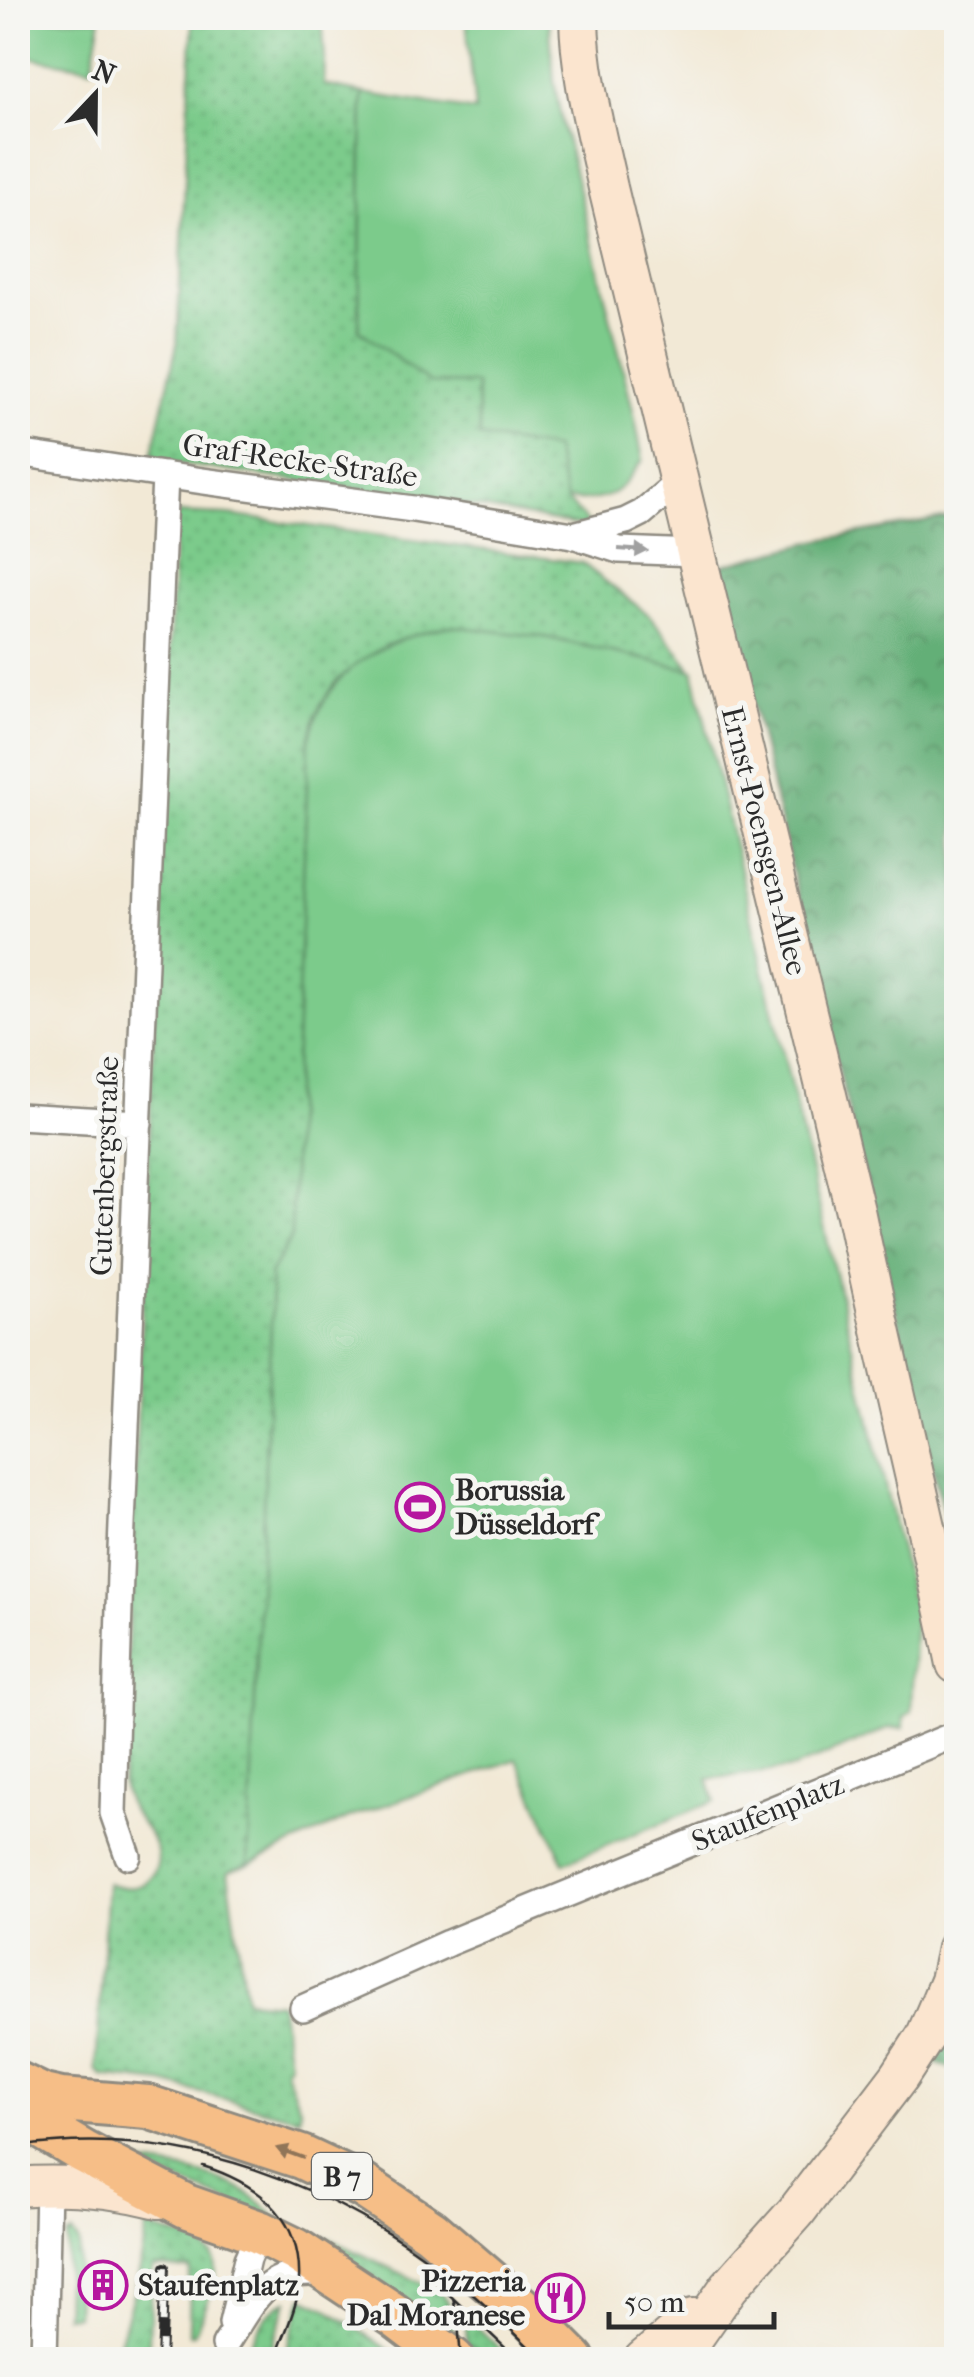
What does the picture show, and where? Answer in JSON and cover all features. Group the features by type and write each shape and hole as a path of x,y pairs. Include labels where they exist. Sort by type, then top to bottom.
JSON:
{"main road":[{"name":"B 7","path":"24,2107 206,2126 301,2156 391,2202 430,2231 498,2288 573,2360"},
{"name":"B 7","path":"24,2107 83,2152 186,2206 296,2250 453,2360"},
{"path":"394,2315 438,2330 481,2360"}],"street":[{"name":"Ernst-Poensgen-Allee","path":"579,18 592,118 856,1215 956,1664"},
{"name":"Graf-Recke-Straße","path":"18,453 573,535 619,550 695,552"},
{"name":"Gutenbergstraße","path":"128,1856 114,1814 120,1574 165,475"},
{"name":"Graf-Recke-Straße","path":"573,535 642,513 678,482"},
{"path":"18,1116 139,1122"},
{"name":"Staufenplatz","path":"303,2008 448,1943 956,1734"},
{"path":"656,2358 729,2288 796,2212 899,2077 936,2013 956,1948"},
{"path":"44,2360 33,2187 117,2190 186,2206"},
{"path":"223,2352 247,2260 259,2232"},
{"path":"223,2352 262,2291 274,2281 299,2272 338,2276"}],"green space":[{"path":"18,18 101,18 92,68 18,55"},
{"path":"193,18 322,18 324,85 363,93 359,330 476,384 480,437 555,449 566,500 593,528 454,503 151,460 177,344"},
{"path":"466,18 549,18 560,113 643,460 619,489 594,500 566,500 554,449 480,437 476,384 430,383 359,330 363,93 475,111"},
{"path":"178,513 228,515 582,563 649,615 693,670 544,637 389,644 336,682 313,723 294,1093 291,1238 270,1274 272,1305 248,1865 228,1872 246,2000 280,2003 289,2062 285,2070 300,2107 299,2118 163,2083 102,2076 96,2069 107,1883 141,1885 151,1877 158,1858 122,1784"},
{"path":"956,516 956,1567 720,566 815,541"},
{"path":"452,626 544,637 693,670 915,1613 911,1712 904,1717 904,1728 889,1728 795,1768 708,1779 715,1801 564,1863 517,1759 351,1817 248,1865 272,1305 270,1274 291,1238 309,740 329,694 362,661 404,638"},
{"path":"956,1996 956,2070 927,2060"},
{"path":"133,2163 193,2172 232,2185 249,2194 278,2222"},
{"path":"147,2227 194,2242 207,2251 216,2273 194,2334 189,2334 190,2269 153,2267 148,2359 117,2359 138,2278"},
{"path":"72,2234 79,2243 76,2315 65,2316 67,2237"},
{"path":"314,2234 436,2290 451,2314 453,2333 311,2236"},
{"path":"303,2297 325,2307 402,2359 284,2359"},
{"path":"288,2300 268,2359 244,2359 266,2317"},
{"path":"465,2315 510,2359 492,2359 467,2343"}],"tram line":[{"path":"18,2147 79,2142 139,2144 198,2153 255,2169 310,2191 415,2251 474,2295 542,2360"},
{"path":"203,2166 262,2196 288,2227 299,2268 298,2292 275,2360"},
{"path":"436,2282 518,2360"},
{"path":"453,2298 461,2360"}],"railway":[{"path":"161,2360 165,2267"}],"place":[{"name":"Borussia Düsseldorf","path":"420,1507"},
{"name":"Staufenplatz","path":"103,2285"},
{"name":"Pizzeria Dal Moranese","path":"560,2298"}]}
